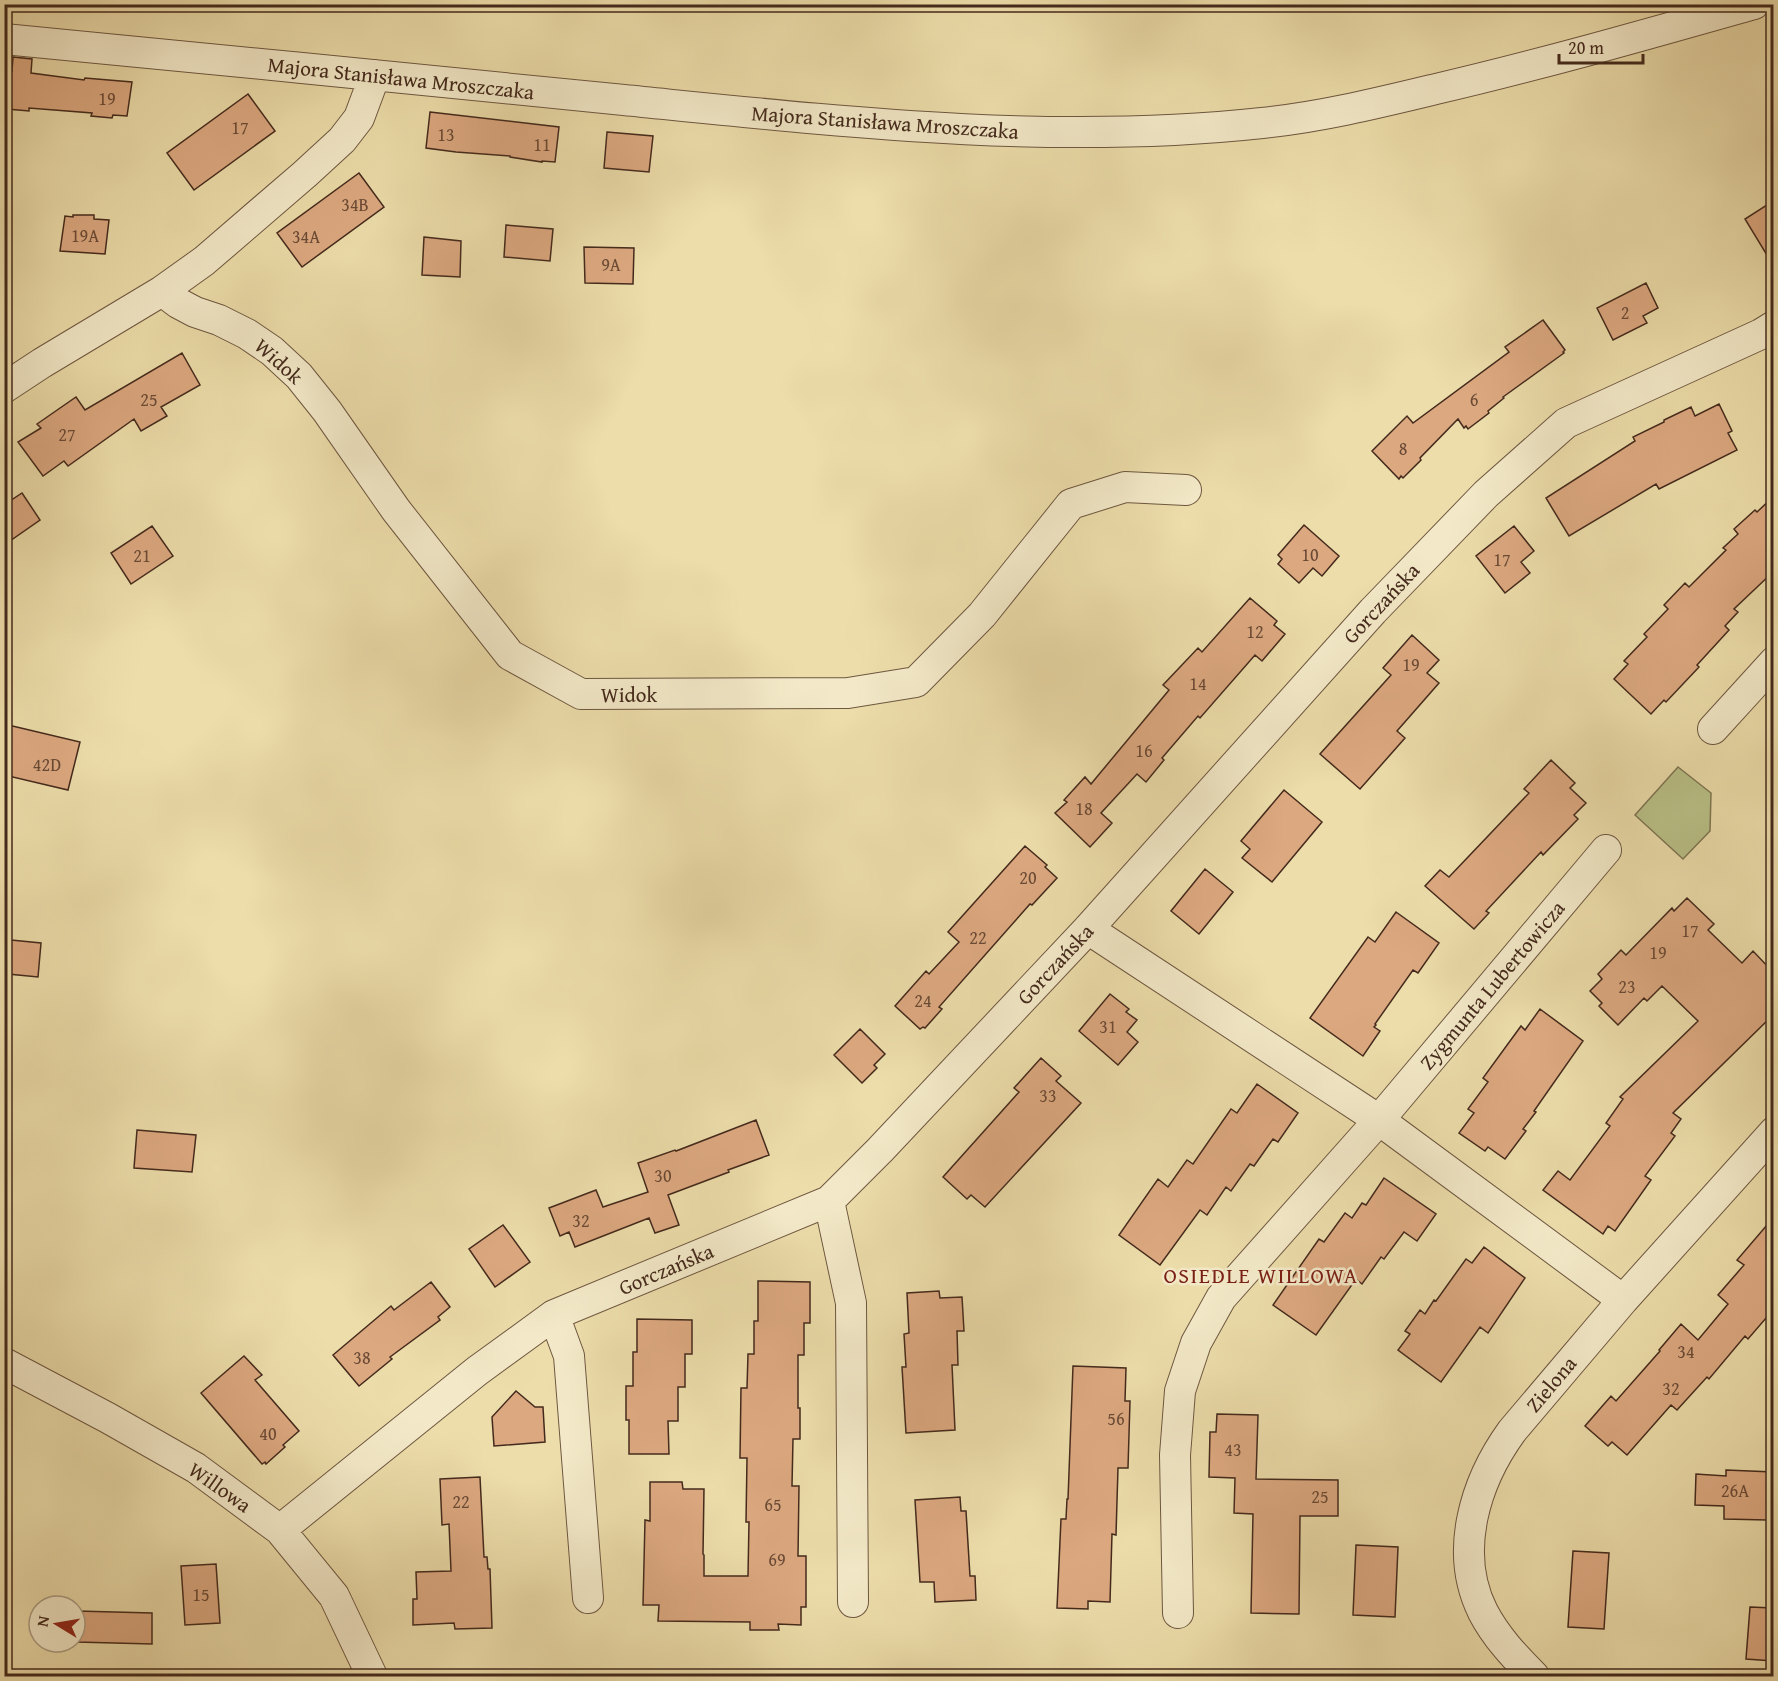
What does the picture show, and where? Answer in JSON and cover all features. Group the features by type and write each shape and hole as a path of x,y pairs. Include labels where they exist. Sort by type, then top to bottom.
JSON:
{"street":[{"name":"Majora Stanisława Mroszczaka","path":"4,39 783,116 1008,132 1099,132 1193,130 1267,123 1340,112 1518,70 1754,4"},
{"path":"4,388 162,291 204,261 342,140 359,118 375,75"},
{"name":"Widok","path":"162,291 195,312 219,320 247,334 272,351 299,376 327,411 396,510 510,655 581,694 848,693 916,682 982,615 1071,504 1125,487 1186,490"},
{"name":"Gorczańska","path":"280,1530 477,1371 554,1315 828,1201 888,1142 1088,929 1373,611 1486,494 1566,423 1761,334 1773,326"},
{"path":"1713,729 1773,662"},
{"name":"Zygmunta Lubertowicza","path":"1178,1613 1175,1455 1180,1391 1196,1343 1221,1298 1379,1120 1606,850"},
{"path":"1088,929 1379,1120 1623,1300"},
{"name":"Zielona","path":"1534,1677 1496,1633 1482,1611 1472,1581 1469,1555 1470,1524 1488,1469 1497,1451 1512,1431 1623,1300 1773,1132"},
{"path":"828,1201 851,1303 853,1602"},
{"path":"554,1315 569,1356 588,1598"},
{"name":"Willowa","path":"4,1363 196,1468 280,1530 334,1596 372,1677"}],"green space":[{"path":"1678,767 1711,793 1710,831 1683,859 1635,815"}],"building":[{"path":"13,57 32,59 31,73 84,80 85,78 132,82 127,116 113,115 112,118 91,116 92,113 29,108 29,111 7,109 8,105 4,105 4,70 12,71"},
{"path":"248,94 275,131 194,190 167,153"},
{"path":"430,112 559,127 555,162 426,148"},
{"path":"607,132 653,136 649,172 604,168"},
{"path":"359,173 384,207 302,267 277,233"},
{"path":"1773,201 1773,265 1745,219"},
{"path":"73,215 94,215 94,219 109,220 105,254 60,251 65,216 73,217"},
{"path":"506,225 553,229 550,261 504,257"},
{"path":"424,237 461,241 460,277 422,275"},
{"path":"584,247 634,248 633,284 585,283"},
{"path":"1646,283 1658,308 1643,316 1647,323 1613,340 1597,308"},
{"path":"1543,320 1565,350 1564,353 1503,397 1488,411 1489,413 1468,429 1466,426 1464,428 1458,419 1403,478 1401,476 1399,479 1372,451 1407,416 1413,423 1509,352 1505,347"},
{"path":"182,353 200,385 161,407 167,416 141,431 134,419 68,466 64,461 43,476 18,442 41,428 37,424 76,397 85,410"},
{"path":"1719,404 1732,431 1728,433 1737,450 1659,489 1656,484 1569,536 1546,498 1635,441 1633,437 1664,420 1691,407 1695,416"},
{"path":"22,493 40,520 4,545 4,505"},
{"path":"1773,497 1773,572 1734,609 1738,612 1725,626 1729,630 1697,665 1699,667 1666,702 1664,700 1651,714 1614,679 1628,664 1624,661 1647,637 1644,634 1668,609 1664,605 1685,583 1689,587 1726,550 1723,548 1738,534 1734,529"},
{"path":"1304,525 1339,556 1322,576 1313,568 1299,583 1278,564 1282,559 1278,555"},
{"path":"152,526 173,556 131,584 111,553"},
{"path":"1514,526 1534,551 1521,562 1530,573 1505,593 1476,556"},
{"path":"1250,598 1277,621 1274,625 1285,634 1262,661 1255,655 1200,718 1198,716 1162,758 1164,760 1146,782 1137,774 1101,813 1112,823 1090,847 1055,813 1067,802 1064,800 1085,777 1091,784 1169,690 1163,685 1198,648 1202,652"},
{"path":"1412,635 1439,660 1427,673 1439,683 1397,731 1405,738 1360,789 1320,754 1391,675 1383,668"},
{"path":"4,724 80,742 68,790 4,775"},
{"path":"1551,760 1575,783 1570,788 1586,803 1574,815 1578,819 1543,855 1541,852 1486,911 1489,913 1474,929 1425,886 1440,870 1449,877 1529,793 1524,789"},
{"path":"1284,790 1322,822 1272,882 1242,858 1250,849 1241,841"},
{"path":"1025,846 1047,865 1045,867 1057,878 1032,905 1030,904 939,1007 942,1009 925,1028 920,1029 895,1006 926,971 929,974 959,942 948,932"},
{"path":"1205,869 1233,892 1199,934 1171,911"},
{"path":"1687,898 1714,924 1708,930 1742,963 1753,951 1773,972 1773,1015 1673,1113 1681,1119 1671,1133 1675,1136 1645,1176 1651,1180 1615,1231 1608,1226 1603,1234 1543,1190 1558,1171 1570,1180 1610,1126 1606,1123 1623,1099 1620,1097 1698,1021 1662,986 1647,1001 1644,998 1618,1025 1599,1006 1602,1003 1590,991 1602,979 1598,974 1621,950 1626,955 1672,908 1674,911"},
{"path":"1396,912 1439,943 1418,973 1413,970 1375,1024 1374,1027 1380,1031 1363,1056 1310,1018 1368,937 1375,942"},
{"path":"11,940 41,943 38,977 8,974"},
{"path":"1110,994 1129,1009 1126,1012 1137,1020 1127,1032 1138,1042 1118,1065 1079,1031"},
{"path":"1540,1009 1583,1041 1534,1111 1536,1112 1523,1129 1526,1131 1505,1159 1488,1147 1485,1151 1459,1133 1474,1113 1468,1109 1488,1082 1483,1078 1521,1026 1525,1030"},
{"path":"860,1029 885,1054 874,1065 877,1068 862,1083 834,1055"},
{"path":"1041,1058 1061,1076 1056,1081 1081,1103 985,1207 971,1195 967,1199 943,1177 1019,1092 1014,1088"},
{"path":"1257,1084 1298,1113 1278,1142 1273,1139 1254,1166 1250,1164 1231,1191 1226,1187 1207,1215 1200,1210 1160,1265 1119,1235 1158,1179 1168,1187 1187,1160 1193,1164 1231,1109 1237,1113"},
{"path":"756,1120 769,1155 668,1195 679,1225 655,1233 649,1218 575,1247 569,1232 560,1236 549,1208 596,1190 603,1207 648,1192 638,1163"},
{"path":"137,1130 196,1135 192,1172 134,1168"},
{"path":"1384,1178 1436,1214 1417,1241 1404,1232 1384,1259 1381,1257 1362,1284 1356,1279 1316,1335 1273,1305 1319,1239 1324,1242 1345,1213 1352,1218 1362,1203 1366,1205"},
{"path":"1773,1218 1773,1310 1748,1339 1745,1336 1709,1379 1707,1377 1677,1410 1671,1405 1627,1455 1612,1442 1608,1446 1585,1426 1611,1396 1616,1401 1681,1324 1698,1340 1728,1304 1718,1295 1744,1265 1737,1260"},
{"path":"503,1225 530,1262 495,1287 469,1249"},
{"path":"1484,1247 1525,1278 1488,1333 1480,1327 1441,1382 1398,1350 1410,1334 1405,1331 1420,1310 1425,1314 1466,1259 1472,1263"},
{"path":"758,1281 810,1282 810,1323 804,1323 804,1355 798,1355 800,1439 793,1439 792,1486 799,1486 798,1556 806,1556 806,1607 801,1607 801,1625 778,1624 779,1630 750,1630 750,1622 658,1621 659,1605 643,1605 645,1520 650,1521 650,1482 682,1482 683,1489 704,1489 704,1576 748,1576 747,1458 740,1458 741,1388 747,1388 748,1354 754,1354 754,1321 758,1321"},
{"path":"431,1282 450,1307 438,1317 440,1320 390,1357 392,1359 359,1386 333,1355 391,1306 394,1310"},
{"path":"939,1291 940,1298 962,1297 964,1331 957,1331 958,1365 952,1365 955,1430 906,1433 902,1367 906,1367 904,1334 909,1333 907,1293"},
{"path":"637,1319 692,1320 692,1354 685,1354 685,1387 678,1387 678,1421 668,1421 669,1454 629,1454 626,1386 633,1386 633,1352 637,1352"},
{"path":"244,1356 262,1375 255,1380 299,1431 266,1464 265,1462 262,1464 201,1393"},
{"path":"1073,1366 1126,1368 1125,1401 1130,1401 1128,1468 1118,1468 1116,1535 1112,1534 1110,1602 1088,1601 1088,1609 1057,1608 1061,1519 1066,1519 1068,1499"},
{"path":"516,1391 535,1407 543,1407 545,1442 494,1446 492,1417"},
{"path":"1217,1414 1258,1415 1256,1479 1338,1480 1338,1516 1300,1516 1299,1614 1251,1613 1253,1514 1234,1513 1235,1478 1209,1477 1210,1432 1216,1432"},
{"path":"1726,1470 1773,1472 1773,1507 1767,1507 1767,1520 1724,1519 1724,1506 1695,1505 1696,1474 1726,1476"},
{"path":"480,1477 484,1557 487,1557 488,1569 490,1569 492,1628 455,1629 454,1623 413,1625 413,1599 417,1599 416,1572 451,1571 449,1524 442,1525 440,1479"},
{"path":"960,1497 961,1511 966,1511 970,1576 975,1576 976,1600 935,1602 934,1582 920,1582 915,1500"},
{"path":"1356,1545 1398,1547 1395,1617 1353,1615"},
{"path":"1573,1551 1609,1553 1604,1629 1568,1627"},
{"path":"216,1564 220,1623 185,1625 181,1566"},
{"path":"1750,1607 1773,1608 1773,1661 1746,1659"},
{"path":"87,1611 152,1613 152,1644 87,1642"}],"district":[{"name":"OSIEDLE WILLOWA","path":"1261,1275"}]}
